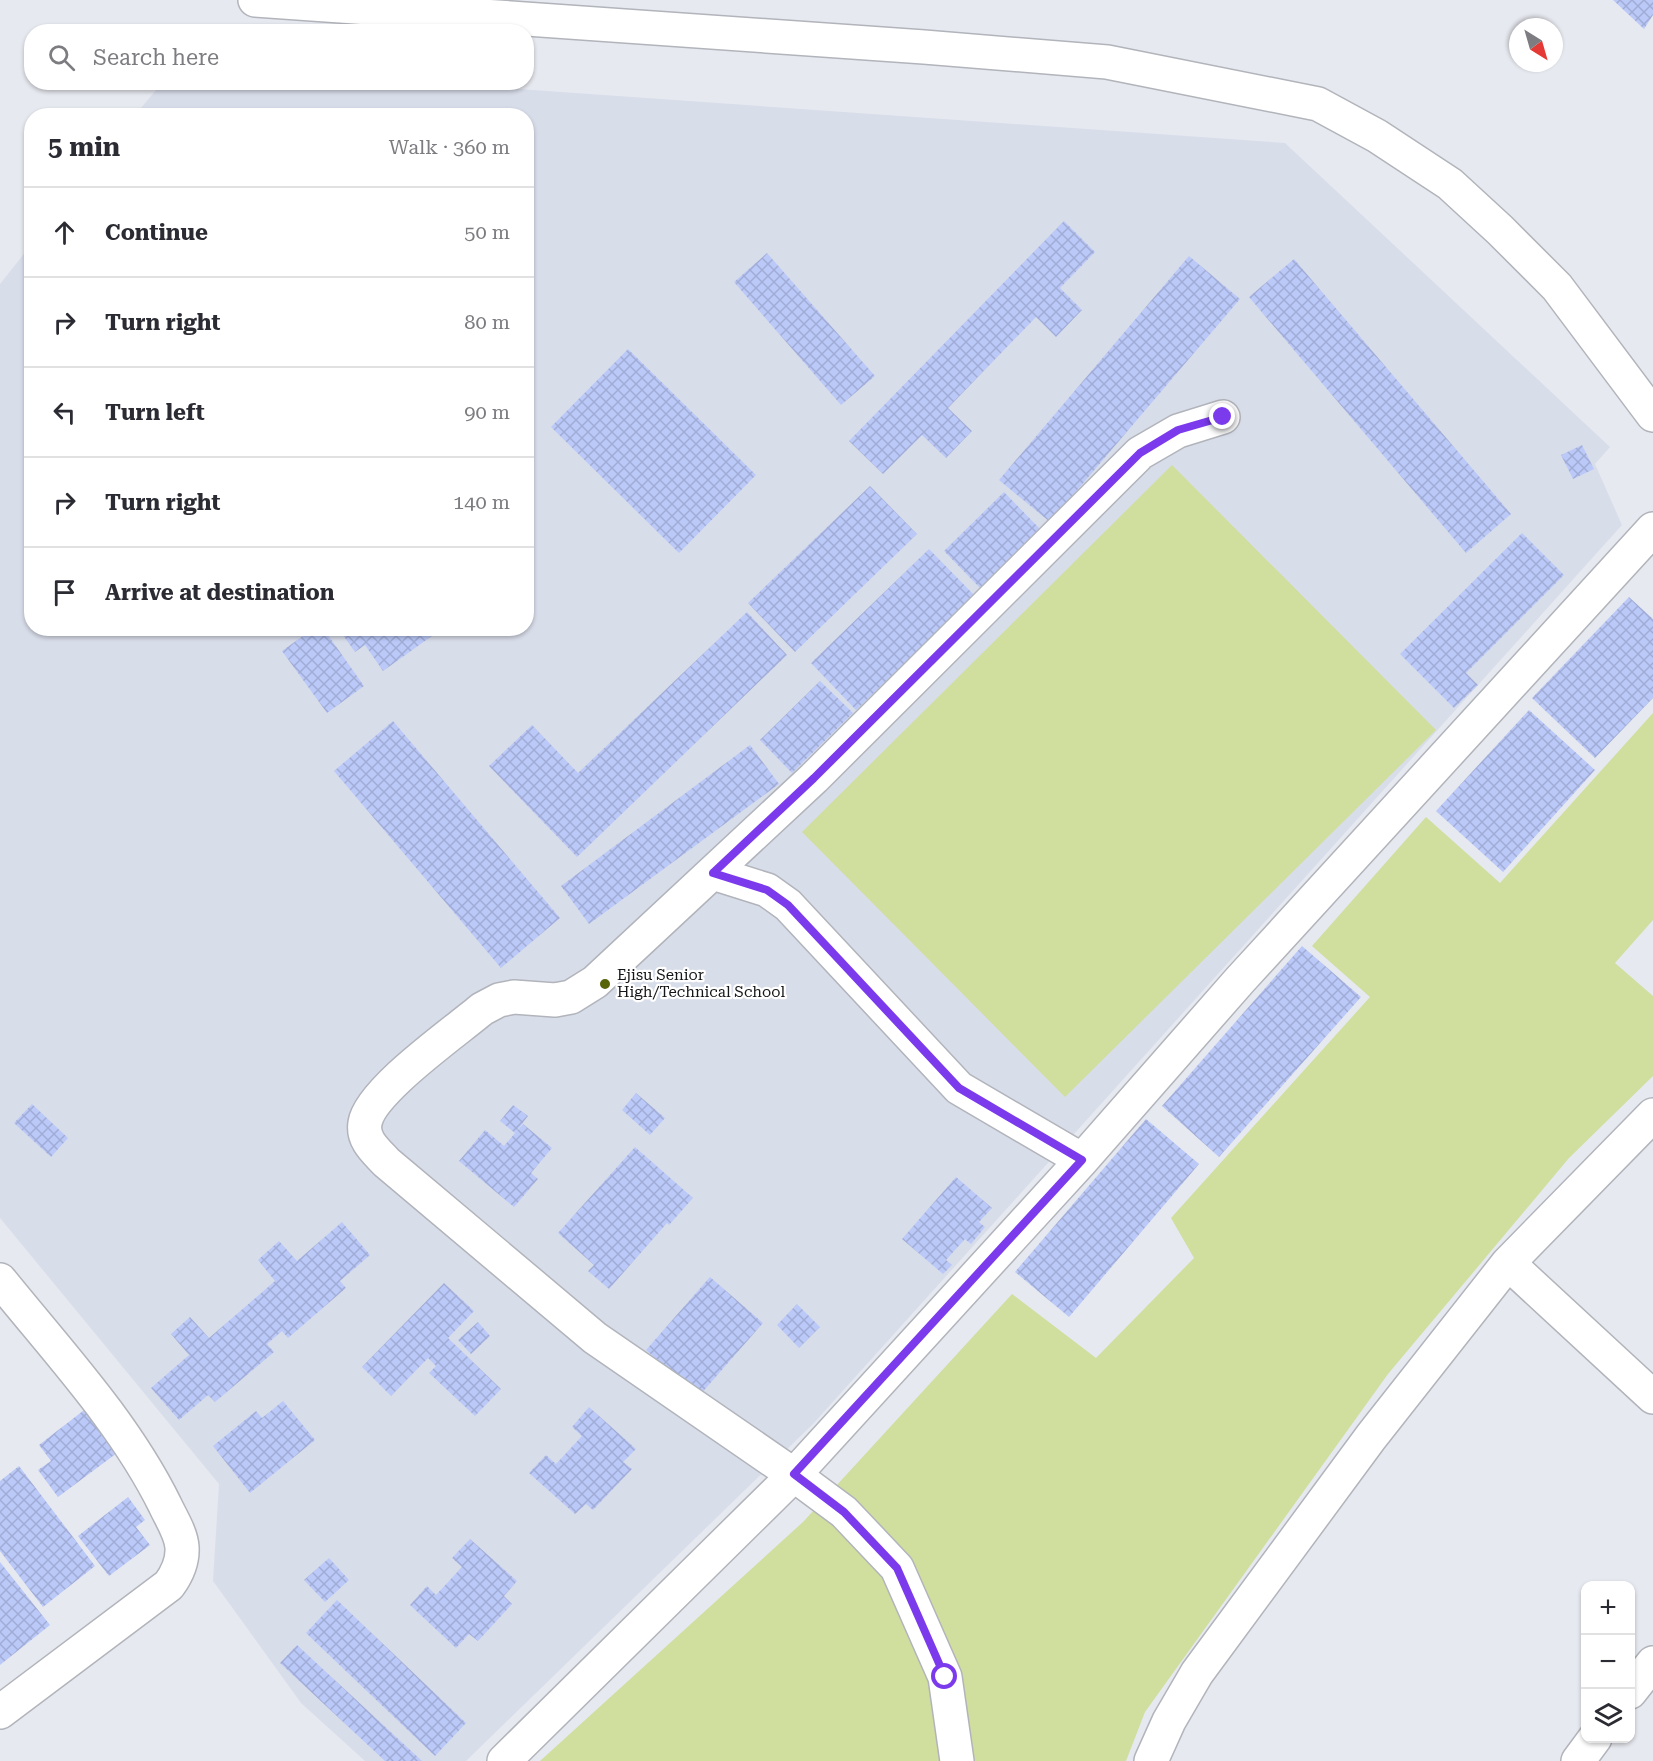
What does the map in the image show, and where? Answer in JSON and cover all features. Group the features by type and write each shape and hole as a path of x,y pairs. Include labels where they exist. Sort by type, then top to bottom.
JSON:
{"street":[{"path":"255,0 924,46 1107,62 1318,104 1377,136 1450,184 1500,230 1557,287 1653,415"},
{"path":"957,1761 945,1677 897,1568 844,1512 794,1474 595,1338 386,1162 365,1136 364,1124 374,1100 482,1009 500,1000 514,997 555,1000 571,997 595,982 814,778 1140,453 1178,430 1223,417"},
{"path":"504,1761 794,1474 1082,1160 1240,980 1653,529"},
{"path":"713,873 767,890 788,905 959,1088 1082,1160"},
{"path":"1150,1761 1169,1721 1197,1673 1371,1437 1508,1263 1653,1114"},
{"path":"1508,1263 1653,1397"},
{"path":"0,1280 120,1431 152,1479 178,1532 182,1546 181,1561 169,1586 0,1712"},
{"path":"1632,1689 1653,1663"},
{"path":"1578,1761 1591,1743"}],"shaded area":[{"name":"Ejisu Senior High/Technical School","path":"156,90 532,90 1285,143 1610,447 1595,464 1622,525 813,1424 466,1761 365,1761 301,1703 213,1581 219,1484 0,1218 0,284 24,254 24,636 534,636 534,108 141,108"}],"green space":[{"path":"1172,465 1436,730 1065,1097 802,832"},
{"path":"1653,713 1653,920 1615,963 1653,996 1653,1076 1569,1158 1388,1374 1145,1712 1126,1761 540,1761 803,1522 1012,1294 1096,1358 1194,1258 1171,1218 1370,997 1312,946 1426,817 1500,883"}],"building":[{"path":"1613,0 1653,0 1653,15 1644,29"},
{"path":"1064,221 1095,252 1060,288 1082,310 1056,337 1036,317 948,408 972,431 946,458 922,435 883,474 849,441"},
{"path":"767,253 875,376 841,405 734,282"},
{"path":"1189,256 1240,299 1050,522 999,480"},
{"path":"1294,259 1511,514 1466,553 1249,297"},
{"path":"628,349 756,475 679,553 551,427"},
{"path":"1582,445 1594,469 1573,479 1561,455"},
{"path":"870,486 917,534 795,652 748,603"},
{"path":"1004,492 1041,530 981,589 944,551"},
{"path":"1522,533 1564,575 1466,673 1478,685 1454,708 1400,654"},
{"path":"929,549 975,596 856,710 811,663"},
{"path":"1629,597 1653,619 1653,698 1595,758 1532,698"},
{"path":"747,612 787,655 577,857 489,766 532,725 578,773"},
{"path":"303,636 329,636 364,686 327,713 282,651"},
{"path":"344,636 432,636 383,671 365,645 355,652"},
{"path":"820,681 853,713 792,773 760,740"},
{"path":"1529,710 1595,770 1503,872 1436,811"},
{"path":"393,721 560,918 501,968 334,771"},
{"path":"750,745 779,784 589,924 561,886"},
{"path":"1302,946 1361,997 1219,1157 1162,1106"},
{"path":"636,1093 665,1118 650,1135 622,1110"},
{"path":"32,1104 68,1138 51,1157 14,1123"},
{"path":"513,1105 528,1116 515,1133 500,1121"},
{"path":"1146,1119 1199,1164 1069,1317 1015,1272"},
{"path":"523,1124 552,1148 531,1173 538,1179 514,1207 459,1161 485,1130 504,1146"},
{"path":"635,1147 693,1198 669,1225 667,1223 609,1289 588,1271 594,1265 558,1233"},
{"path":"956,1177 992,1208 979,1222 985,1227 971,1244 965,1239 946,1260 952,1265 943,1274 902,1239"},
{"path":"342,1222 370,1255 340,1281 346,1288 288,1338 282,1331 267,1344 274,1352 215,1402 208,1395 179,1420 151,1388 189,1355 171,1334 190,1317 209,1338 275,1281 258,1260 279,1241 297,1261"},
{"path":"710,1277 763,1323 699,1396 646,1350"},
{"path":"444,1283 474,1311 448,1338 501,1389 475,1416 429,1373 436,1366 428,1358 391,1396 362,1367"},
{"path":"797,1304 820,1327 799,1348 777,1325"},
{"path":"478,1322 490,1336 471,1354 458,1340"},
{"path":"283,1401 315,1440 250,1493 213,1446 256,1411 262,1418"},
{"path":"88,1407 121,1450 58,1497 38,1470 51,1461 39,1445"},
{"path":"589,1407 636,1449 623,1462 632,1469 593,1510 586,1504 575,1514 529,1473 546,1455 556,1464 582,1436 572,1427"},
{"path":"19,1466 95,1566 43,1607 0,1551 0,1481"},
{"path":"128,1497 145,1520 136,1527 150,1545 109,1576 78,1536"},
{"path":"470,1539 517,1581 504,1596 512,1604 478,1641 469,1634 456,1648 410,1605 427,1586 436,1595 462,1567 452,1558"},
{"path":"329,1558 349,1580 325,1602 304,1580"},
{"path":"0,1562 50,1625 0,1665"},
{"path":"337,1600 466,1723 435,1756 306,1633"},
{"path":"297,1645 422,1761 385,1761 280,1663"}],"place":[{"name":"Ejisu Senior High/Technical School","path":"605,984"}],"route":[{"path":"945,1677 897,1568 844,1512 794,1474 1082,1160 959,1088 788,905 767,890 713,873 814,778 1140,453 1178,430 1223,417"}]}
